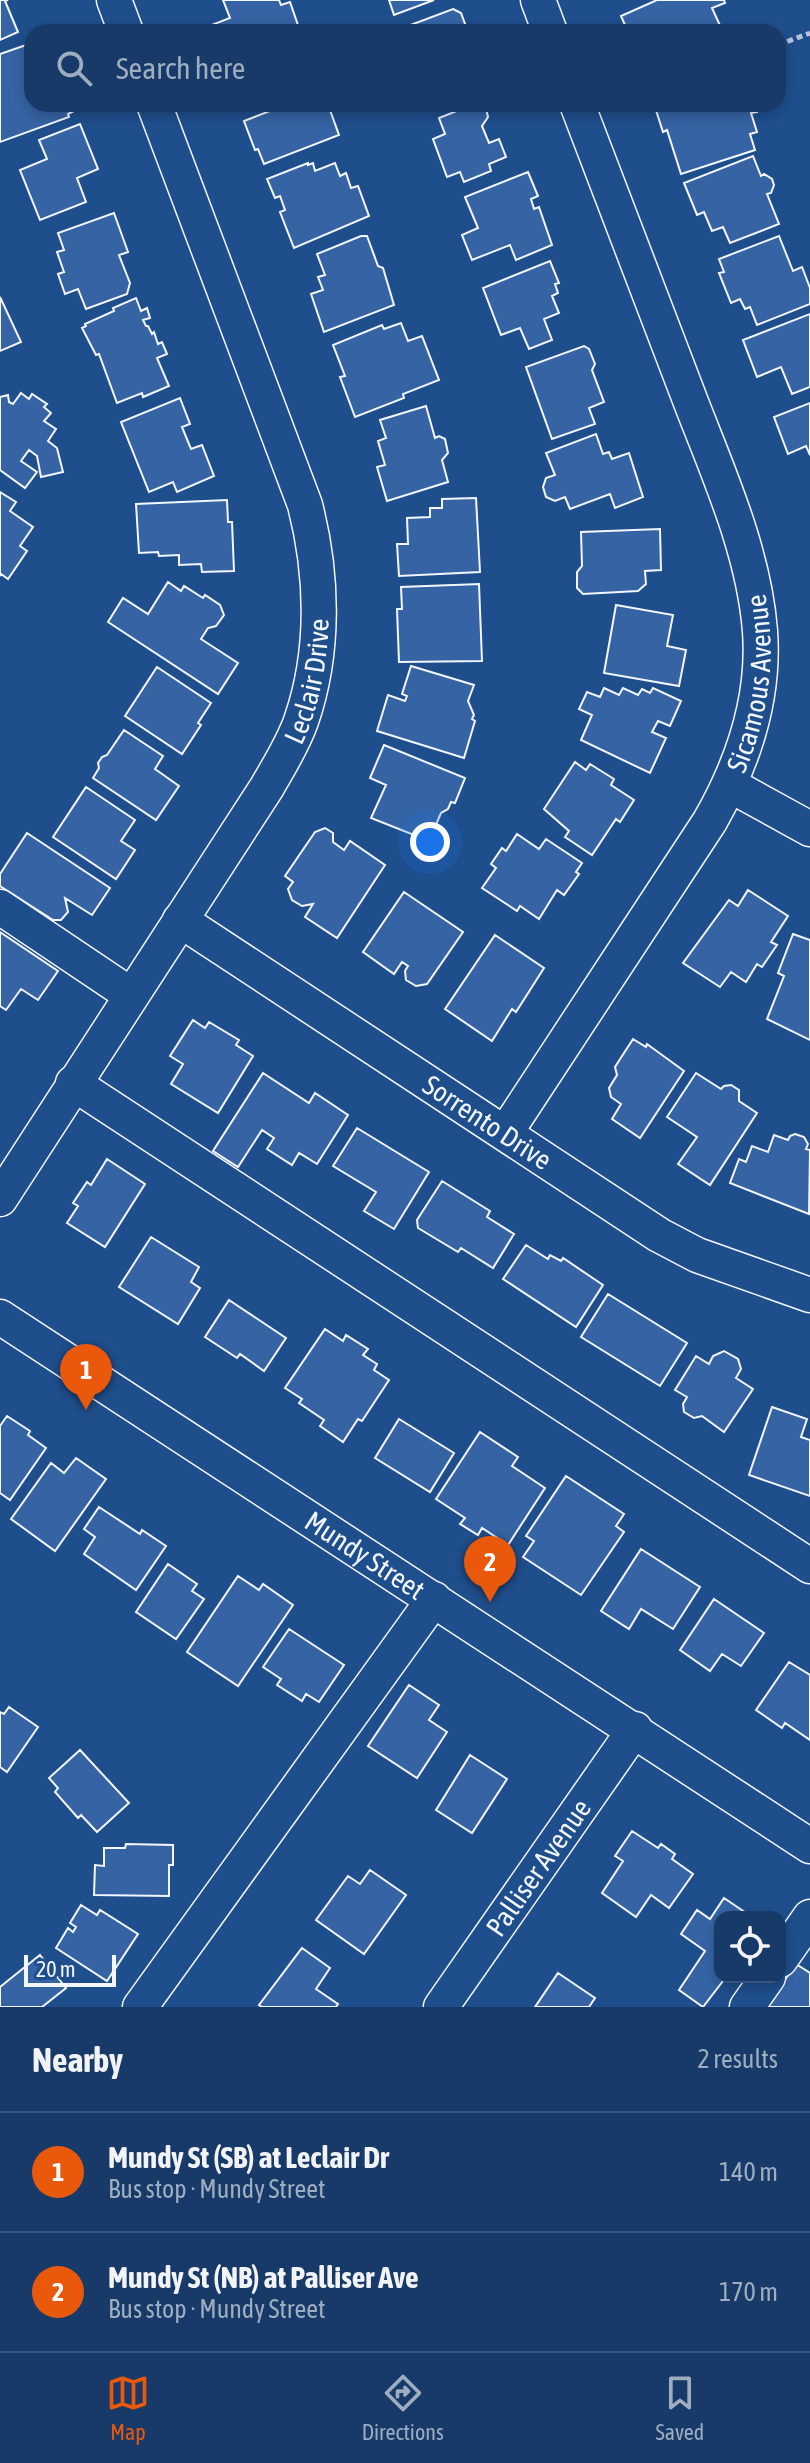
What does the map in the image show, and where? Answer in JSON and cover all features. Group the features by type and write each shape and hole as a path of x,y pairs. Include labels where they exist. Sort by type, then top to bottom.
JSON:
{"street":[{"path":"114,0 123,24"},
{"path":"538,0 547,24"},
{"name":"Leclair Drive","path":"0,1199 267,787 301,721 317,640 319,602 312,533 305,505 157,112"},
{"name":"Sicamous Avenue","path":"506,1132 710,821 730,785 750,732 760,678 760,632 755,591 726,496 580,112"},
{"path":"730,785 810,829"},
{"path":"0,907 131,995"},
{"name":"Sorrento Drive","path":"180,920 659,1235 708,1259 810,1295"},
{"path":"73,1083 810,1566"},
{"name":"Mundy Street","path":"0,1317 810,1846"},
{"path":"140,2007 434,1599"},
{"name":"Palliser Avenue","path":"441,2007 635,1729"},
{"path":"786,1951 810,1917"},
{"path":"747,2007 764,1983"}],"path":[{"path":"786,42 810,33"}],"building":[{"path":"0,0 8,0 5,1 18,32 0,40"},
{"path":"223,0 279,0 281,5 290,2 298,24 214,24 230,18"},
{"path":"389,0 434,0 394,15"},
{"path":"657,0 724,0 725,3 712,8 719,24 624,24 621,16"},
{"path":"453,9 461,13 465,24 413,24"},
{"path":"24,46 24,112 72,112 68,114 69,117 0,142 0,54"},
{"path":"267,112 331,112 339,135 264,164 244,121"},
{"path":"454,112 487,112 488,117 482,126 489,143 499,139 506,157 489,164 491,171 464,182 460,172 447,177 433,139 445,134 439,118"},
{"path":"657,112 757,112 751,113 757,132 750,134 755,150 681,174 667,130 663,132"},
{"path":"80,124 98,169 77,178 86,202 40,220 20,170 47,159 39,140"},
{"path":"753,156 761,176 764,174 772,179 774,185 771,193 767,194 779,224 730,243 723,227 712,231 704,212 697,215 684,183"},
{"path":"313,163 315,171 335,163 340,176 346,173 351,188 358,186 369,216 294,248 280,212 285,210 280,196 275,198 267,179"},
{"path":"528,172 538,196 531,199 534,209 539,207 552,245 516,260 510,245 472,260 462,235 478,228 465,197"},
{"path":"114,213 128,252 119,255 130,283 127,294 86,309 78,289 65,294 58,274 64,272 57,252 64,250 58,233"},
{"path":"367,236 378,266 383,268 394,305 324,332 311,294 323,290 318,277 325,275 317,254"},
{"path":"779,236 793,271 802,267 810,288 810,304 757,325 750,307 745,309 740,299 731,303 719,273 724,272 719,259"},
{"path":"550,261 559,283 555,284 558,293 552,296 559,313 544,319 552,340 529,349 520,328 501,335 483,288"},
{"path":"0,297 21,342 0,351"},
{"path":"136,298 141,311 147,308 150,318 143,320 146,326 152,334 154,332 158,344 162,342 167,354 157,358 169,386 117,403 99,354 96,355 82,328 114,311 113,308"},
{"path":"810,314 810,387 792,394 781,367 757,377 743,340"},
{"path":"401,323 408,341 422,336 439,380 355,417 340,377 345,376 333,345 382,325 384,329"},
{"path":"584,346 589,349 595,364 592,370 604,402 589,408 595,424 552,439 526,367"},
{"path":"21,393 29,399 32,394 47,404 44,407 51,413 44,421 56,429 48,441 57,448 63,472 41,477 37,456 29,450 21,461 37,472 25,488 0,470 0,397 8,395 9,402 13,404"},
{"path":"180,398 190,424 182,427 191,449 202,445 214,476 177,492 173,482 149,492 121,422"},
{"path":"810,403 810,455 806,446 788,454 774,417"},
{"path":"426,406 435,438 445,439 448,453 442,460 448,482 387,501 377,467 385,465 378,441 386,438 380,420"},
{"path":"596,434 603,454 609,452 612,459 629,453 643,497 615,508 610,494 570,509 565,497 555,501 546,497 543,487 546,478 555,475 546,453"},
{"path":"0,492 16,502 10,511 33,527 20,546 27,551 8,579 0,576"},
{"path":"476,498 480,572 399,576 397,544 408,544 407,518 430,517 430,508 442,508 442,499"},
{"path":"227,500 228,522 232,522 234,571 202,572 201,564 179,565 179,555 139,553 136,504"},
{"path":"660,529 661,570 645,571 646,584 638,591 583,594 577,588 577,572 582,566 581,532"},
{"path":"168,582 181,591 184,586 203,598 205,595 220,605 224,615 216,626 208,628 201,639 238,663 218,694 108,622 123,598 148,614"},
{"path":"479,584 482,661 399,662 397,609 402,609 401,587"},
{"path":"616,605 673,615 667,646 686,650 679,686 604,673"},
{"path":"411,666 474,685 468,701 475,721 464,758 377,731 388,695 405,701 407,696 402,694"},
{"path":"157,667 211,703 182,754 125,716"},
{"path":"604,688 619,695 623,688 638,695 642,689 650,693 653,688 681,701 670,726 658,721 652,732 666,738 650,773 581,740 592,715 579,709 587,692 600,697"},
{"path":"124,730 163,756 155,769 179,786 156,820 93,778 99,768 98,763"},
{"path":"384,745 465,778 455,803 451,802 448,809 441,813 429,841 371,818 386,785 370,778"},
{"path":"575,762 586,770 590,764 614,779 611,785 634,800 620,822 616,819 592,855 565,837 569,831 544,809"},
{"path":"86,787 135,820 121,841 135,850 116,879 53,837"},
{"path":"325,828 333,833 333,842 344,850 350,841 385,865 337,938 305,917 313,904 302,906 292,900 288,889 293,882 285,876 315,832"},
{"path":"27,833 110,888 92,915 65,898 68,912 61,920 53,920 0,886 0,874"},
{"path":"517,834 539,849 546,839 582,863 576,872 579,874 564,895 557,890 539,919 520,906 517,911 482,888 496,868 491,864 502,848 506,851"},
{"path":"748,890 788,916 771,942 777,945 762,967 757,964 746,982 731,972 720,987 683,963 729,900 738,906"},
{"path":"404,892 463,932 427,984 416,986 406,980 408,966 402,962 394,974 363,952"},
{"path":"0,932 58,971 38,1000 21,989 6,1010 0,1006"},
{"path":"793,934 810,940 810,1040 767,1019 784,976 778,973"},
{"path":"495,935 544,968 516,1012 512,1009 492,1041 445,1009"},
{"path":"193,1020 205,1028 209,1022 239,1040 236,1045 253,1056 218,1113 171,1084 183,1064 170,1056"},
{"path":"633,1039 646,1047 647,1044 684,1071 640,1138 612,1119 621,1104 611,1097 609,1088 617,1075 615,1067"},
{"path":"263,1073 309,1103 315,1093 348,1115 317,1164 299,1153 292,1165 267,1149 274,1138 262,1130 238,1167 213,1151"},
{"path":"696,1073 721,1089 731,1085 739,1090 739,1101 757,1113 710,1185 678,1164 697,1137 667,1117"},
{"path":"357,1128 429,1172 394,1229 364,1211 376,1192 333,1166"},
{"path":"795,1134 804,1137 808,1144 806,1149 810,1150 809,1214 730,1183 739,1159 746,1162 752,1146 768,1152 774,1135 788,1140"},
{"path":"107,1159 145,1184 105,1247 67,1223 78,1206 73,1203 87,1182 91,1185"},
{"path":"442,1181 490,1211 487,1217 514,1234 493,1268 461,1248 458,1252 418,1228 417,1220"},
{"path":"151,1237 199,1267 191,1282 200,1288 178,1324 119,1287"},
{"path":"526,1245 548,1259 550,1255 561,1261 563,1258 603,1285 576,1327 503,1279"},
{"path":"608,1294 687,1343 660,1386 581,1337"},
{"path":"229,1300 286,1338 264,1371 240,1354 237,1358 205,1337"},
{"path":"325,1329 343,1341 346,1335 368,1349 363,1355 377,1364 374,1370 389,1380 362,1421 358,1419 343,1442 320,1426 324,1420 299,1403 302,1399 285,1388"},
{"path":"724,1351 738,1359 741,1369 736,1378 753,1389 724,1432 702,1416 694,1418 684,1412 683,1404 687,1397 675,1390 696,1356 709,1364 713,1356"},
{"path":"772,1407 807,1419 801,1437 810,1440 810,1496 749,1475"},
{"path":"7,1416 30,1431 28,1435 46,1448 10,1500 0,1493 0,1426"},
{"path":"399,1419 454,1453 430,1492 375,1458"},
{"path":"480,1432 518,1457 512,1466 545,1488 508,1545 482,1528 478,1535 460,1524 465,1518 436,1499"},
{"path":"76,1458 106,1479 55,1551 11,1519 51,1463 64,1473"},
{"path":"566,1476 624,1514 616,1526 624,1532 581,1595 523,1557 534,1541 526,1536"},
{"path":"99,1507 140,1534 142,1530 166,1546 136,1590 84,1554 95,1537 84,1529"},
{"path":"641,1549 700,1587 673,1629 641,1609 629,1629 601,1611"},
{"path":"168,1564 197,1584 192,1591 204,1599 176,1639 136,1612"},
{"path":"238,1576 259,1590 263,1584 293,1605 238,1686 187,1652"},
{"path":"714,1599 764,1633 741,1666 722,1654 710,1671 680,1650"},
{"path":"289,1629 344,1665 319,1702 306,1694 302,1701 277,1685 281,1679 263,1667"},
{"path":"789,1662 810,1675 810,1740 785,1723 782,1728 756,1710"},
{"path":"409,1685 439,1705 429,1720 447,1732 417,1778 368,1746"},
{"path":"9,1707 38,1727 7,1772 0,1767 0,1712 4,1714"},
{"path":"80,1750 129,1803 97,1832 81,1815 78,1818 55,1792 58,1788 49,1778"},
{"path":"470,1755 507,1779 472,1833 436,1810"},
{"path":"632,1831 658,1848 661,1844 675,1854 672,1859 693,1874 669,1908 651,1895 636,1917 602,1893 623,1861 615,1856"},
{"path":"126,1844 173,1845 173,1865 169,1865 169,1896 94,1895 95,1865 104,1866 104,1848 125,1848"},
{"path":"370,1870 406,1895 364,1954 316,1920 348,1876 360,1884"},
{"path":"724,1898 743,1911 715,1911"},
{"path":"81,1905 97,1915 100,1910 138,1934 107,1981 56,1948 68,1928 73,1932 76,1927 70,1923"},
{"path":"697,1910 710,1919 714,1913 714,1983 721,1983 703,2007 679,1990 705,1951 681,1934"},
{"path":"302,1948 330,1968 316,1989 338,2004 336,2007 259,2005"},
{"path":"40,1955 66,1988 42,2007 0,2007 0,1987"},
{"path":"796,1964 810,1973 810,2007 766,2007 783,1983 786,1983"},
{"path":"558,1973 595,1998 589,2007 535,2007"}],"place":[{"name":"Mundy St (SB) at Leclair Dr","path":"86,1410"},
{"name":"Mundy St (NB) at Palliser Ave","path":"490,1602"}]}
